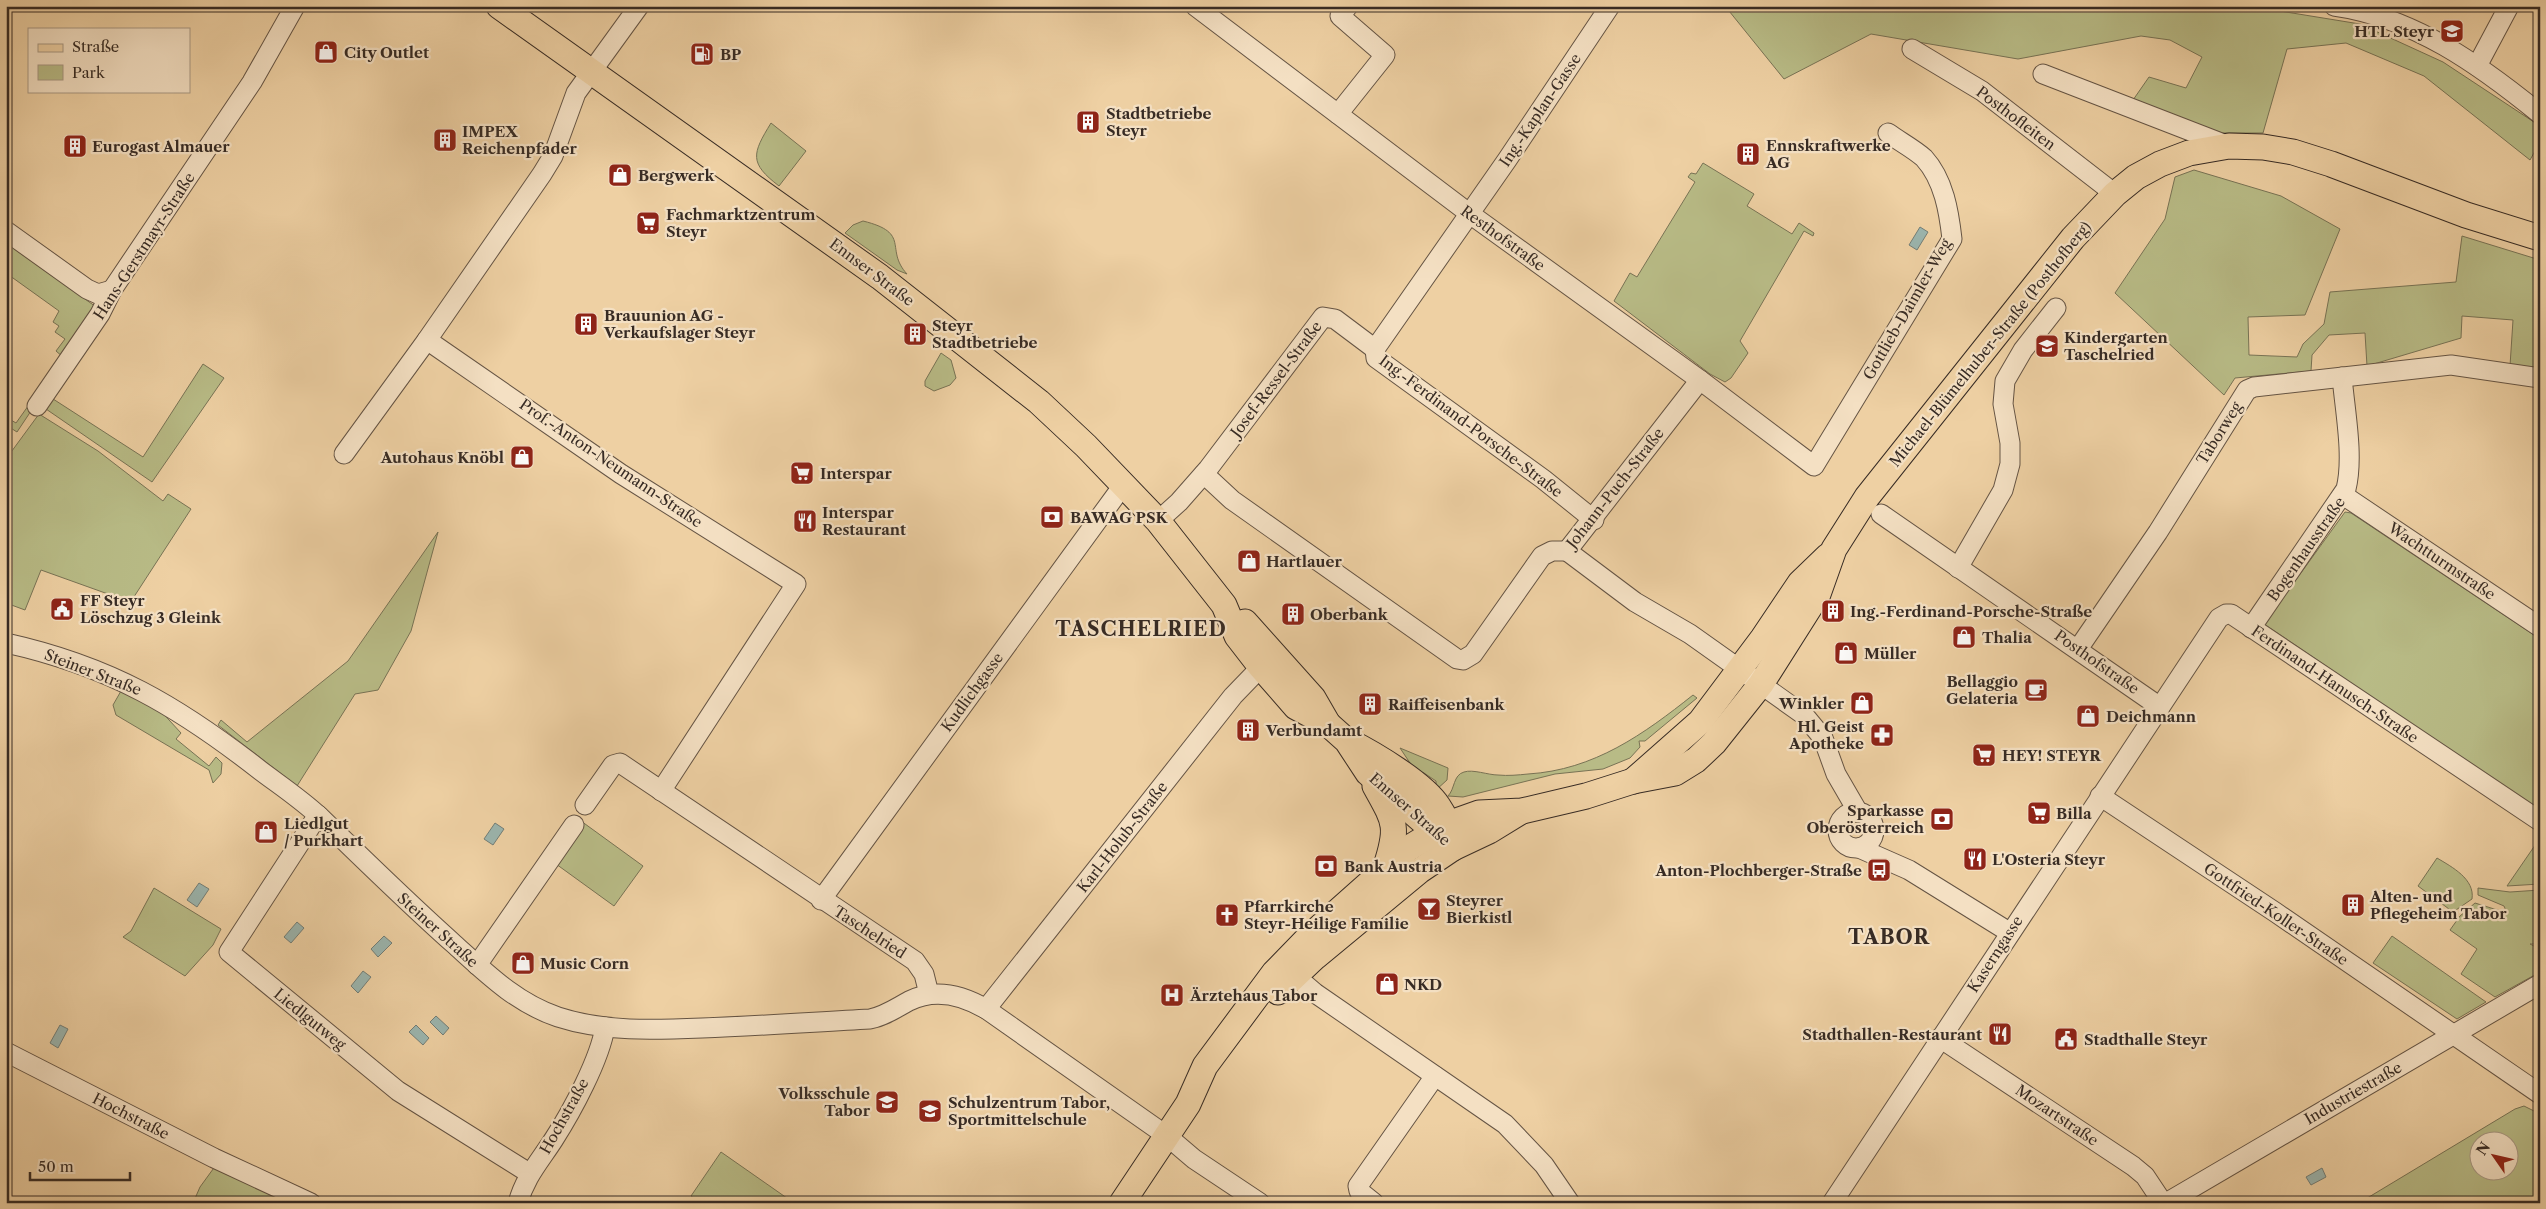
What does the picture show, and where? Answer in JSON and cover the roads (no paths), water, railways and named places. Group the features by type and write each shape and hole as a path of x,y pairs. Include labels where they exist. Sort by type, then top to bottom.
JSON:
{"main road":[{"name":"Ennser Straße","path":"499,6 880,277 981,354 1039,402 1158,521 1224,605 1251,627 1313,698 1328,724"},
{"name":"Michael-Blümelhuber-Straße (Posthofberg)","path":"1834,549 1874,506 2073,238 2116,194 2136,177 2160,164 2189,153 2229,146 2262,147 2312,158 2466,215 2540,238"},
{"path":"1633,781 1700,722 1740,669 1800,583 1834,549"},
{"path":"1122,1203 1188,1104 1205,1066 1274,973 1310,936 1386,866 1441,827 1479,812 1522,811 1586,796 1633,781 1675,773 1696,760 1730,726 1761,684 1818,594 1834,549"},
{"name":"Ennser Straße","path":"1224,605 1237,636 1261,667 1296,706 1328,724 1347,741 1380,758 1438,805 1441,827 1453,848"},
{"name":"Ennser Straße","path":"1347,741 1368,773 1441,827"},
{"path":"1368,773 1389,811 1394,826 1394,843 1386,866"},
{"path":"1188,1104 1219,1074 1254,1021 1294,975 1419,871 1453,848 1489,831 1522,811"}],"street":[{"name":"Hans-Gerstmayr-Straße","path":"37,406 100,314 112,290 252,82 295,6"},
{"path":"344,454 427,340 542,174 553,156 576,93 639,6"},
{"name":"Resthofstraße","path":"1195,6 1470,214 1700,380 1814,466"},
{"path":"1338,114 1385,55 1340,16 1348,6"},
{"name":"Ing.-Kaplan-Gasse","path":"1470,214 1610,6"},
{"path":"2334,6 2384,18 2448,47 2477,66 2540,114"},
{"path":"2477,66 2509,6"},
{"name":"Posthofleiten","path":"1912,49 1982,91 2116,194"},
{"path":"2043,74 2074,84 2229,146"},
{"name":"Gottlieb-Daimler-Weg","path":"1814,466 1952,240 1950,216 1943,191 1924,159 1888,133"},
{"path":"1375,349 1470,214"},
{"path":"6,231 87,289 98,294 112,290"},
{"path":"1958,568 2003,490 2007,478 2010,444 2003,393 2008,373 2056,308"},
{"name":"Josef-Ressel-Straße","path":"1158,521 1179,502 1204,474 1323,317 1335,319 1375,349"},
{"name":"Prof.-Anton-Neumann-Straße","path":"427,340 621,474 796,584 661,791"},
{"name":"Ing.-Ferdinand-Porsche-Straße","path":"1375,349 1376,358 1543,479 1594,520"},
{"name":"Taborweg","path":"2078,649 2158,532 2247,390 2254,387 2451,364 2540,378"},
{"name":"Bogenhausstraße","path":"2251,628 2344,495 2349,480 2342,377"},
{"name":"Johann-Puch-Straße","path":"1204,474 1232,500 1457,658 1463,660 1473,654 1542,556 1552,551 1567,551 1594,520 1700,380"},
{"name":"Kudlichgasse","path":"821,900 1116,495 1125,486"},
{"name":"Wachtturmstraße","path":"2344,495 2540,627"},
{"name":"Posthofstraße","path":"1874,506 1958,568 2160,707"},
{"path":"1567,551 1642,607 1690,634 1804,715 1818,730 1836,774 1858,812"},
{"name":"Ferdinand-Hanusch-Straße","path":"2160,707 2219,618 2226,614 2232,614 2540,821"},
{"name":"Steiner Straße","path":"6,643 80,664 142,690 198,724 318,815 377,874 477,965 512,994 542,1011 578,1023 605,1027 690,1029 870,1019 888,1013 919,996 929,994"},
{"name":"Karl-Holub-Straße","path":"986,1009 1241,686 1261,667"},
{"name":"Kaserngasse","path":"1833,1202 2009,932 2160,707"},
{"name":"Taschelried","path":"585,805 617,763 915,961 924,974 929,994"},
{"path":"1836,774 1840,821 1837,829 1843,844 1851,848 1866,846 1874,835"},
{"name":"Gottfried-Koller-Straße","path":"2100,796 2268,908 2452,1035"},
{"path":"1840,821 1851,812 1858,812 1867,816 1872,822 1874,835 1909,870"},
{"name":"Liedlgutweg","path":"318,815 229,952 398,1091 529,1173"},
{"path":"477,965 574,825"},
{"path":"1859,848 1909,870 2009,932"},
{"path":"1294,975 1315,993 1505,1124 1544,1166 1570,1203"},
{"name":"Industriestraße","path":"2165,1203 2540,984"},
{"path":"929,994 957,996 986,1009 1167,1136 1194,1159 1260,1203"},
{"name":"Hochstraße","path":"518,1203 529,1173 563,1124 601,1047 605,1027"},
{"path":"2452,1035 2540,1094"},
{"name":"Mozartstraße","path":"1940,1038 2133,1166 2145,1176 2165,1203"},
{"name":"Hochstraße","path":"6,1052 214,1158 311,1203"},
{"path":"1374,1203 1358,1188 1435,1076"}],"water":[{"path":"1920,227 1928,232 1917,250 1909,245"},
{"path":"495,823 504,829 493,845 484,839"},
{"path":"199,883 209,889 197,907 187,900"},
{"path":"297,922 304,928 291,943 284,937"},
{"path":"384,936 392,943 378,957 371,949"},
{"path":"363,971 371,977 358,993 351,986"},
{"path":"436,1016 449,1028 443,1035 430,1022"},
{"path":"60,1025 68,1029 58,1048 50,1043"},
{"path":"416,1025 429,1038 423,1045 409,1032"},
{"path":"2322,1168 2326,1177 2311,1185 2306,1177"}],"place":[{"name":"HTL Steyr","path":"2452,31"},
{"name":"City Outlet","path":"326,52"},
{"name":"BP","path":"702,54"},
{"name":"Stadtbetriebe Steyr","path":"1088,122"},
{"name":"IMPEX Reichenpfader","path":"445,140"},
{"name":"Eurogast Almauer","path":"75,146"},
{"name":"Ennskraftwerke AG","path":"1748,154"},
{"name":"Bergwerk","path":"620,175"},
{"name":"Fachmarktzentrum Steyr","path":"648,223"},
{"name":"Brauunion AG - Verkaufslager Steyr","path":"586,324"},
{"name":"Steyr Stadtbetriebe","path":"915,334"},
{"name":"Kindergarten Taschelried","path":"2047,346"},
{"name":"Autohaus Knöbl","path":"522,457"},
{"name":"Interspar","path":"802,473"},
{"name":"BAWAG PSK","path":"1052,517"},
{"name":"Interspar Restaurant","path":"805,521"},
{"name":"Hartlauer","path":"1249,561"},
{"name":"FF Steyr Löschzug 3 Gleink","path":"62,609"},
{"name":"Ing.-Ferdinand-Porsche-Straße","path":"1833,611"},
{"name":"Oberbank","path":"1293,614"},
{"name":"Thalia","path":"1964,637"},
{"name":"Müller","path":"1846,653"},
{"name":"Bellaggio Gelateria","path":"2036,690"},
{"name":"Winkler","path":"1862,703"},
{"name":"Raiffeisenbank","path":"1370,704"},
{"name":"Deichmann","path":"2088,716"},
{"name":"Verbundamt","path":"1248,730"},
{"name":"Hl. Geist Apotheke","path":"1882,735"},
{"name":"HEY! STEYR","path":"1984,755"},
{"name":"Billa","path":"2039,813"},
{"name":"Sparkasse Oberösterreich","path":"1942,819"},
{"name":"Liedlgut / Purkhart","path":"266,832"},
{"name":"L'Osteria Steyr","path":"1975,859"},
{"name":"Bank Austria","path":"1326,866"},
{"name":"Anton-Plochberger-Straße","path":"1879,870"},
{"name":"Alten- und Pflegeheim Tabor","path":"2353,905"},
{"name":"Steyrer Bierkistl","path":"1429,909"},
{"name":"Pfarrkirche Steyr-Heilige Familie","path":"1227,915"},
{"name":"Music Corn","path":"523,963"},
{"name":"NKD","path":"1387,984"},
{"name":"Ärztehaus Tabor","path":"1172,995"},
{"name":"Stadthallen-Restaurant","path":"2000,1034"},
{"name":"Stadthalle Steyr","path":"2066,1039"},
{"name":"Volksschule Tabor","path":"887,1102"},
{"name":"Schulzentrum Tabor, Sportmittelschule","path":"930,1111"}],"district":[{"name":"TASCHELRIED","path":"1141,629"},
{"name":"TABOR","path":"1889,937"}]}
